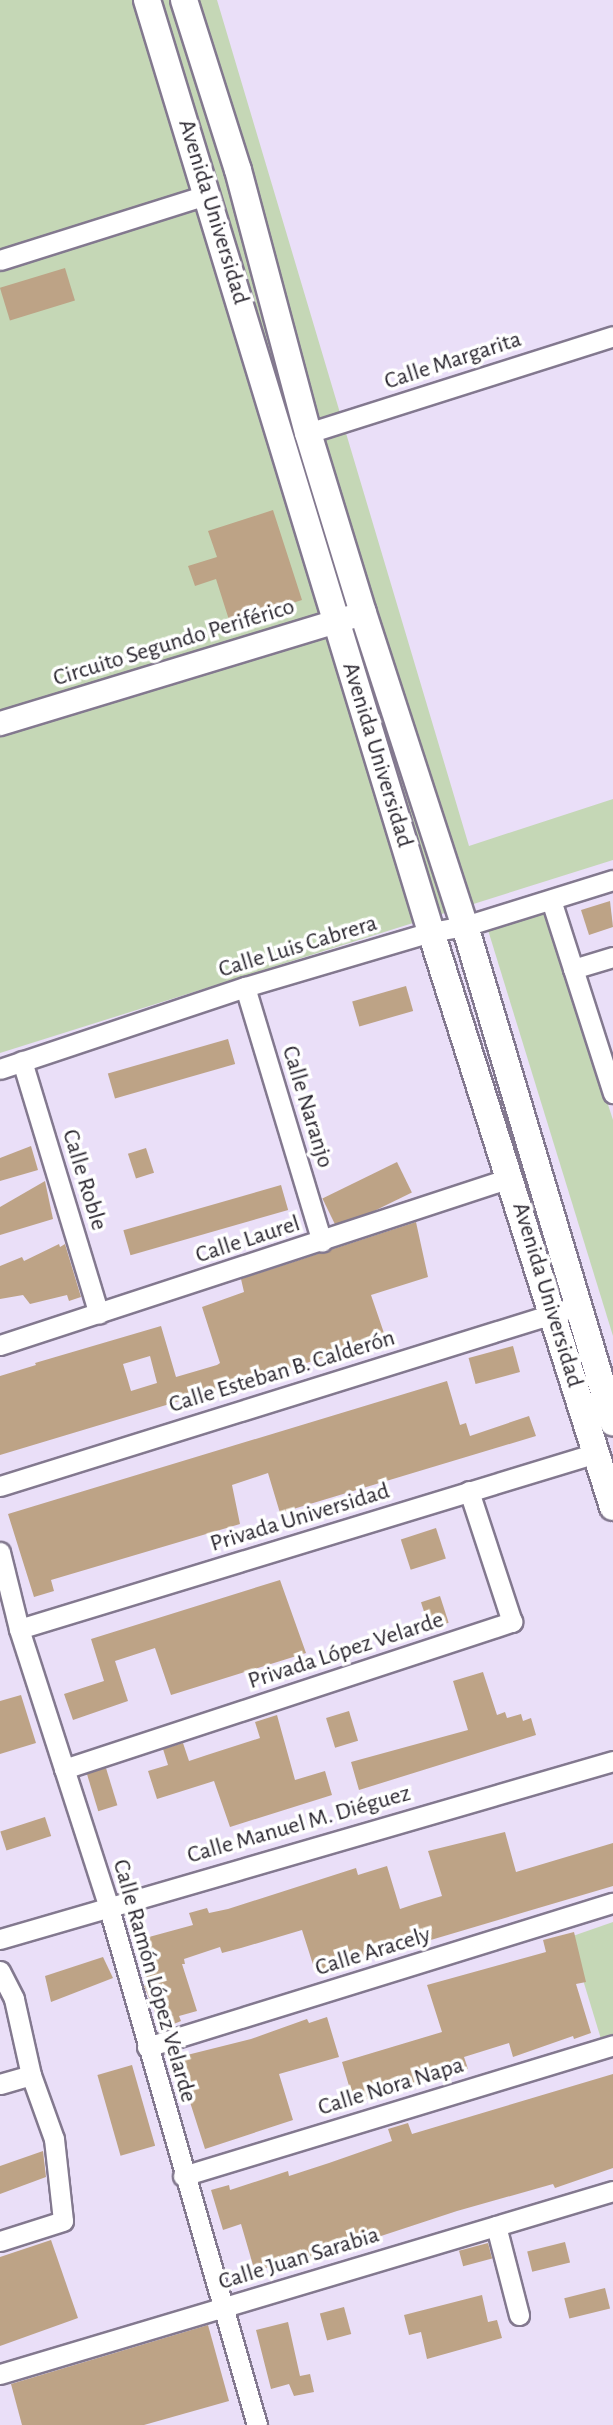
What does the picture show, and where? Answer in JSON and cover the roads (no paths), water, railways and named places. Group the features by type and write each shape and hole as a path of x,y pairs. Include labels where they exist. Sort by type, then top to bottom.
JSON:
{"main road":[{"name":"Avenida Universidad","path":"147,0 209,194 431,933 613,1507"},
{"name":"Avenida Universidad","path":"184,0 238,170 308,433 363,614 465,926 613,1422"}],"street":[{"path":"0,260 209,194"},
{"name":"Calle Margarita","path":"308,433 613,336"},
{"name":"Circuito Segundo Periférico","path":"0,723 363,614"},
{"name":"Calle Luis Cabrera","path":"0,1069 245,987 431,933 465,926 613,880"},
{"path":"551,900 612,1086"},
{"path":"573,969 613,957"},
{"name":"Calle Naranjo","path":"245,987 322,1242"},
{"name":"Calle Roble","path":"22,1061 99,1314"},
{"name":"Calle Laurel","path":"0,1345 322,1242 510,1178"},
{"name":"Calle Esteban B. Calderón","path":"0,1486 578,1306"},
{"name":"Privada Universidad","path":"19,1629 596,1453"},
{"name":"Privada López Velarde","path":"64,1769 512,1622 469,1491"},
{"name":"Calle Ramón López Velarde","path":"0,1552 19,1629 108,1905 183,2176 257,2425"},
{"name":"Calle Manuel M. Diéguez","path":"0,1939 108,1905 613,1761"},
{"name":"Calle Aracely","path":"147,2047 613,1903"},
{"path":"0,1971 14,1999 32,2075 54,2139 62,2221 0,2241"},
{"name":"Calle Nora Napa","path":"183,2176 613,2045"},
{"path":"0,2084 32,2075"},
{"name":"Calle Juan Sarabia","path":"0,2374 613,2191"},
{"path":"496,2226 519,2315"}]}
